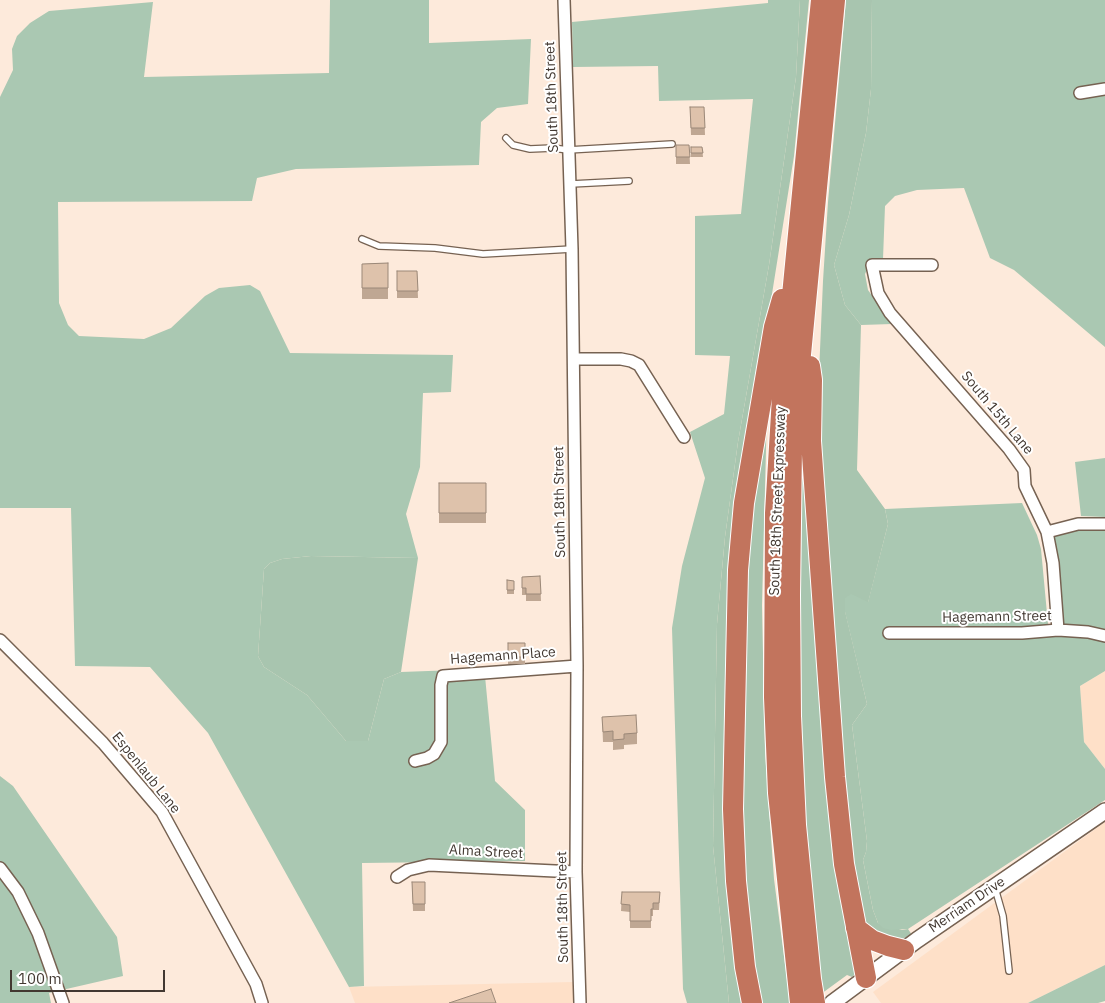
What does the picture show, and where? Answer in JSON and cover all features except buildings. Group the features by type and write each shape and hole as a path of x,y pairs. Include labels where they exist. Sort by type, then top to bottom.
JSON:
{"highway":[{"name":"South 18th Street Expressway","path":"815,1003 803,991 778,793 774,697 775,513 782,397 821,0"},
{"name":"South 18th Street Expressway","path":"803,991 791,716 792,448 835,0"},
{"path":"752,1003 745,967 736,881 733,809 738,570 744,503 774,327 798,241"},
{"path":"805,316 812,380 811,441 834,777 844,864 866,978"},
{"path":"856,928 872,940 904,950"}],"main road":[{"name":"Merriam Drive","path":"832,1003 995,886 1105,811"}],"street":[{"name":"South 18th Street","path":"564,0 568,150 571,184 574,359 577,666 576,872 580,1003"},
{"path":"1080,93 1105,90"},
{"name":"South 15th Lane","path":"932,265 872,266 878,293 890,313 1009,449 1024,470 1025,486 1047,532 1053,563 1058,630"},
{"path":"574,359 621,359 632,361 639,365 684,437"},
{"path":"1047,532 1078,524 1105,524"},
{"name":"Hagemann Street","path":"890,633 1022,633 1058,630 1088,632 1105,636"},
{"name":"Espenlaub Lane","path":"0,640 103,743 162,812 256,984 262,1003"},
{"name":"Hagemann Place","path":"414,761 434,754 441,742 441,685 443,676 577,666"},
{"name":"Alma Street","path":"397,877 408,870 430,865 576,872"},
{"path":"0,868 18,892 38,933 63,1003"}],"lane":[{"path":"506,138 513,145 523,148 568,150 672,144"},
{"path":"571,184 629,181"},
{"path":"362,239 379,246 435,248 483,254 572,249"},
{"path":"995,886 1003,916 1009,971"}],"shaded area":[{"path":"1105,671 1105,769 1084,742 1080,686"},
{"path":"1105,822 1105,965 1028,1003 881,1003 873,992"},
{"path":"573,982 574,1003 355,1003 349,987"}],"green space":[{"path":"330,0 429,0 429,43 531,39 528,104 497,108 481,122 479,165 296,169 257,178 252,201 58,202 59,303 68,325 79,336 144,339 171,328 205,296 219,288 250,285 260,291 290,353 453,355 451,392 423,393 420,467 406,514 418,558 311,556 282,559 270,563 264,569 258,656 264,667 307,695 346,741 368,741 384,679 401,672 483,669 495,781 525,810 525,861 362,863 364,986 349,987 208,733 150,667 75,666 71,508 0,508 0,97 13,70 12,49 17,36 30,23 49,11 153,2 144,77 329,73"},
{"path":"768,0 800,0 796,77 769,265 738,442 725,537 717,624 713,846 729,1003 687,1003 683,989 672,628 682,566 705,478 690,432 724,414 730,356 695,355 695,216 741,214 753,99 659,101 658,66 573,67 572,22 768,3"},
{"path":"800,0 809,0 794,156 738,507 744,1003 729,1003 713,846 717,624 725,537 738,442 769,265 796,77"},
{"path":"846,0 872,0 871,89 866,133 849,215 834,265 845,305 861,325 857,470 885,509 888,524 868,603 845,598 845,611 867,704 852,725 867,841 863,860 873,910 878,923 902,930 908,929 912,935 899,940 888,939 865,923 861,915 847,824 819,443 819,373 823,281"},
{"path":"872,0 1105,0 1105,347 1014,270 990,258 964,188 917,190 895,196 885,206 883,259 870,263 865,274 868,290 892,324 861,325 845,305 834,265 849,215 866,133 871,89"},
{"path":"767,410 762,605 765,752 774,879 790,1003 757,1003 741,870 744,555"},
{"path":"803,454 856,973 852,977 847,975 821,994 806,824 800,712 799,551"},
{"path":"1105,458 1105,517 1081,516 1075,462"},
{"path":"1022,503 1037,535 1041,549 1049,635 1085,636 1105,640 1105,671 1080,686 1084,742 1105,769 1105,800 908,929 891,930 883,928 878,923 873,910 863,860 867,841 852,725 867,704 845,612 845,598 851,594 868,602 888,524 885,509"},
{"path":"1082,529 1105,529 1105,632 1066,625 1061,622 1051,534"},
{"path":"311,556 418,558 401,672 384,679 368,741 346,741 307,695 264,667 258,656 264,569 270,563 282,559"},
{"path":"0,776 13,786 117,937 123,976 49,993 51,1003 0,1003"},
{"path":"1105,965 1105,1001 1098,1003 1028,1003"}]}
